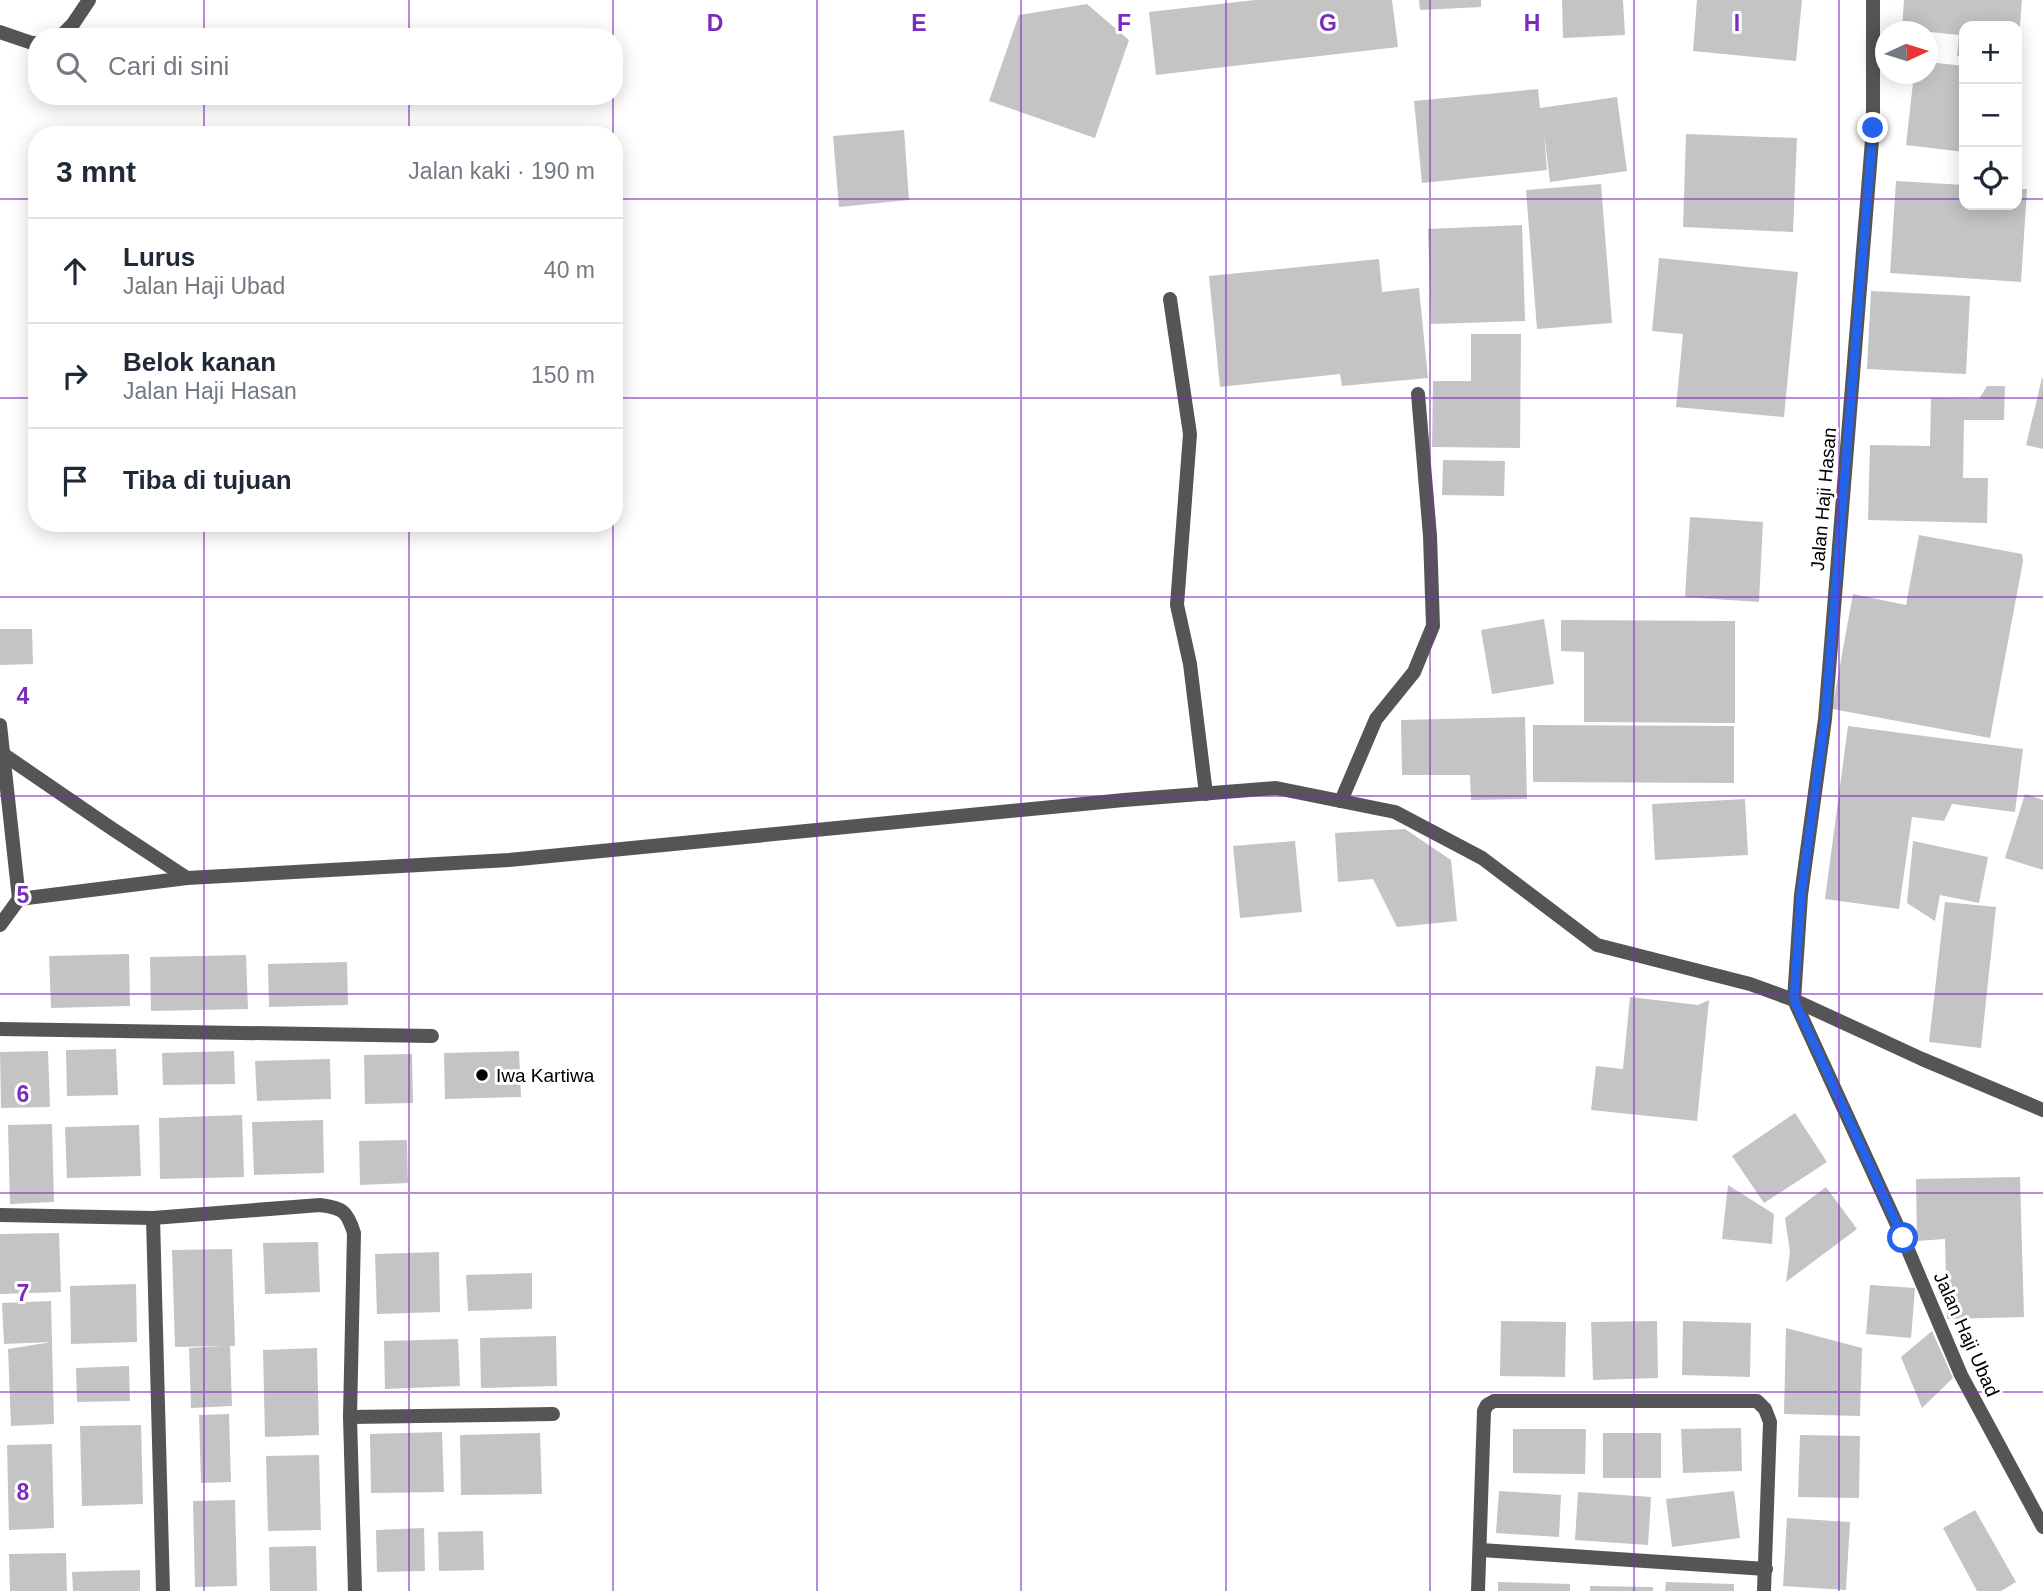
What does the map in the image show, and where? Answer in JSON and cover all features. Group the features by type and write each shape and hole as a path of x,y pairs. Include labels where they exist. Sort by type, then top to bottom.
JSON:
{"street":[{"path":"70,28 89,0"},
{"name":"Jalan Haji Hasan","path":"1794,1000 1801,895 1825,719 1872,142 1873,0"},
{"path":"0,32 28,42"},
{"path":"1170,299 1190,434 1177,605 1190,664 1206,794"},
{"path":"1341,801 1376,719 1413,672 1433,626 1430,536 1418,394"},
{"path":"0,724 19,899 0,925"},
{"path":"3,754 187,878"},
{"path":"19,899 187,878 509,860 1276,788 1395,812 1482,858 1597,945 1750,984 1794,1000 2043,1111"},
{"name":"Jalan Haji Ubad","path":"1794,1000 1903,1238 1961,1375 2043,1527"},
{"path":"0,1029 432,1036"},
{"path":"0,1214 153,1218 320,1205 337,1208 348,1216 354,1234 350,1417 355,1591"},
{"path":"153,1218 163,1591"},
{"path":"1478,1591 1487,1405 1494,1401 1757,1401 1765,1409 1770,1422 1764,1591"},
{"path":"350,1417 553,1414"},
{"path":"1481,1550 1766,1569"}],"building":[{"path":"1255,0 1392,0 1398,47 1156,75 1149,12"},
{"path":"1419,0 1481,0 1481,7 1420,10"},
{"path":"1562,0 1623,0 1625,35 1563,38"},
{"path":"1697,0 1802,0 1796,61 1693,51"},
{"path":"1904,0 2022,0 2020,21 1959,21 1959,35 1938,33 1938,21 1903,21"},
{"path":"1087,4 1129,40 1095,138 989,101 1019,15"},
{"path":"1938,63 1959,65 1959,151 1906,145 1913,84 1938,84"},
{"path":"1538,89 1540,108 1617,97 1627,171 1550,182 1544,134 1547,170 1422,183 1414,101"},
{"path":"904,130 909,200 839,207 833,136"},
{"path":"1686,134 1797,138 1793,232 1683,227"},
{"path":"1896,181 1959,185 1959,210 2022,210 2022,189 2027,189 2021,282 1890,273"},
{"path":"1601,184 1612,323 1537,329 1526,190"},
{"path":"1522,225 1525,321 1431,324 1428,229"},
{"path":"1659,258 1798,272 1784,417 1676,407 1683,334 1652,331"},
{"path":"1379,259 1382,292 1419,288 1428,378 1342,386 1340,374 1220,387 1209,276"},
{"path":"1871,291 1970,296 1966,374 1867,369"},
{"path":"1471,334 1521,334 1520,448 1432,447 1433,381 1471,381"},
{"path":"2043,378 2043,449 2026,445"},
{"path":"1987,386 2005,386 2004,420 1964,420 1963,478 1988,478 1987,523 1868,520 1870,445 1930,446 1931,398 1979,399"},
{"path":"1443,460 1505,461 1504,496 1442,495"},
{"path":"1690,517 1763,522 1759,602 1685,597"},
{"path":"1919,535 2022,554 2023,561 1990,738 1832,709 1853,594 1906,605"},
{"path":"1544,619 1554,684 1492,694 1481,630"},
{"path":"1561,620 1735,621 1735,723 1584,722 1584,652 1561,651"},
{"path":"0,629 32,629 33,664 0,665"},
{"path":"1525,717 1527,799 1471,800 1470,775 1402,775 1401,720"},
{"path":"1533,725 1734,726 1734,783 1533,782"},
{"path":"1848,726 2023,749 2015,812 1952,804 1944,821 1912,817 1899,909 1825,899"},
{"path":"2025,794 2043,800 2043,870 2005,858"},
{"path":"1745,799 1748,855 1655,860 1652,804"},
{"path":"1405,829 1451,860 1457,921 1397,927 1373,879 1338,882 1335,833"},
{"path":"1295,841 1302,912 1240,918 1233,846"},
{"path":"1913,841 1988,857 1979,903 1940,895 1935,921 1907,903"},
{"path":"1945,902 1996,907 1981,1048 1929,1042"},
{"path":"129,954 130,1006 51,1008 49,956"},
{"path":"246,955 248,1009 151,1011 150,957"},
{"path":"347,962 348,1005 269,1007 268,964"},
{"path":"1630,997 1698,1005 1709,1000 1697,1121 1591,1110 1596,1066 1623,1069"},
{"path":"116,1049 118,1095 67,1096 66,1050"},
{"path":"48,1051 50,1107 1,1108 0,1052"},
{"path":"234,1051 235,1084 163,1085 162,1053"},
{"name":"Iwa Kartiwa","path":"519,1051 521,1097 445,1099 444,1053"},
{"path":"412,1054 413,1103 365,1104 364,1055"},
{"path":"330,1059 331,1099 257,1101 255,1061"},
{"path":"1795,1113 1827,1162 1764,1203 1732,1156"},
{"path":"242,1115 244,1177 160,1179 159,1118"},
{"path":"323,1120 324,1173 254,1175 252,1122"},
{"path":"52,1124 54,1202 10,1204 8,1125"},
{"path":"139,1125 141,1176 67,1178 65,1127"},
{"path":"407,1140 408,1183 360,1185 359,1141"},
{"path":"2020,1177 2024,1317 1947,1319 1945,1239 1917,1241 1916,1179"},
{"path":"1728,1185 1774,1214 1772,1244 1722,1239"},
{"path":"1826,1187 1857,1229 1786,1282 1790,1252 1785,1218"},
{"path":"59,1233 61,1292 0,1294 0,1234"},
{"path":"318,1242 320,1292 265,1294 263,1243"},
{"path":"232,1249 235,1346 230,1346 232,1406 191,1408 189,1348 223,1346 175,1347 172,1250"},
{"path":"439,1252 440,1312 377,1314 375,1254"},
{"path":"532,1273 532,1309 468,1311 466,1275"},
{"path":"136,1284 137,1342 71,1344 70,1286"},
{"path":"1870,1285 1915,1288 1911,1338 1866,1334"},
{"path":"51,1301 52,1342 4,1344 2,1303"},
{"path":"1501,1321 1566,1322 1565,1377 1500,1376"},
{"path":"1657,1321 1658,1378 1593,1380 1591,1322"},
{"path":"1683,1321 1751,1323 1750,1377 1682,1375"},
{"path":"1786,1328 1862,1348 1860,1416 1784,1414"},
{"path":"1932,1331 1953,1378 1922,1408 1901,1357"},
{"path":"556,1336 557,1386 481,1388 480,1338"},
{"path":"458,1339 460,1386 385,1389 384,1341"},
{"path":"52,1342 54,1424 11,1426 8,1349"},
{"path":"317,1348 319,1435 265,1437 263,1350"},
{"path":"129,1366 130,1401 77,1402 76,1368"},
{"path":"229,1414 231,1482 201,1483 199,1415"},
{"path":"141,1425 143,1504 82,1506 80,1426"},
{"path":"1741,1428 1742,1471 1683,1473 1681,1429"},
{"path":"1513,1429 1586,1429 1585,1474 1513,1473"},
{"path":"442,1432 444,1492 371,1493 370,1434"},
{"path":"540,1433 542,1494 461,1495 460,1435"},
{"path":"1603,1433 1661,1433 1661,1478 1603,1478"},
{"path":"1800,1435 1860,1436 1859,1498 1798,1497"},
{"path":"52,1444 54,1528 9,1530 7,1445"},
{"path":"319,1455 321,1530 268,1531 266,1456"},
{"path":"1499,1491 1561,1495 1559,1537 1496,1533"},
{"path":"1734,1491 1740,1538 1672,1547 1666,1499"},
{"path":"1578,1492 1651,1497 1648,1545 1575,1540"},
{"path":"235,1500 237,1586 195,1587 193,1501"},
{"path":"1975,1510 2016,1582 2001,1591 1977,1591 1943,1528"},
{"path":"1787,1518 1850,1522 1846,1590 1783,1586"},
{"path":"424,1528 425,1571 377,1572 376,1530"},
{"path":"483,1531 484,1570 439,1571 438,1532"},
{"path":"316,1546 317,1591 270,1591 269,1547"},
{"path":"66,1553 67,1591 10,1591 9,1554"},
{"path":"140,1570 140,1591 73,1591 72,1572"},
{"path":"1498,1582 1570,1584 1570,1591 1498,1591"},
{"path":"1666,1582 1734,1584 1734,1591 1665,1591"},
{"path":"1590,1586 1653,1587 1653,1591 1590,1591"}],"place":[{"name":"Iwa Kartiwa","path":"482,1075"}],"route":[{"path":"1873,128 1825,719 1801,895 1794,1000 1903,1238"}]}
